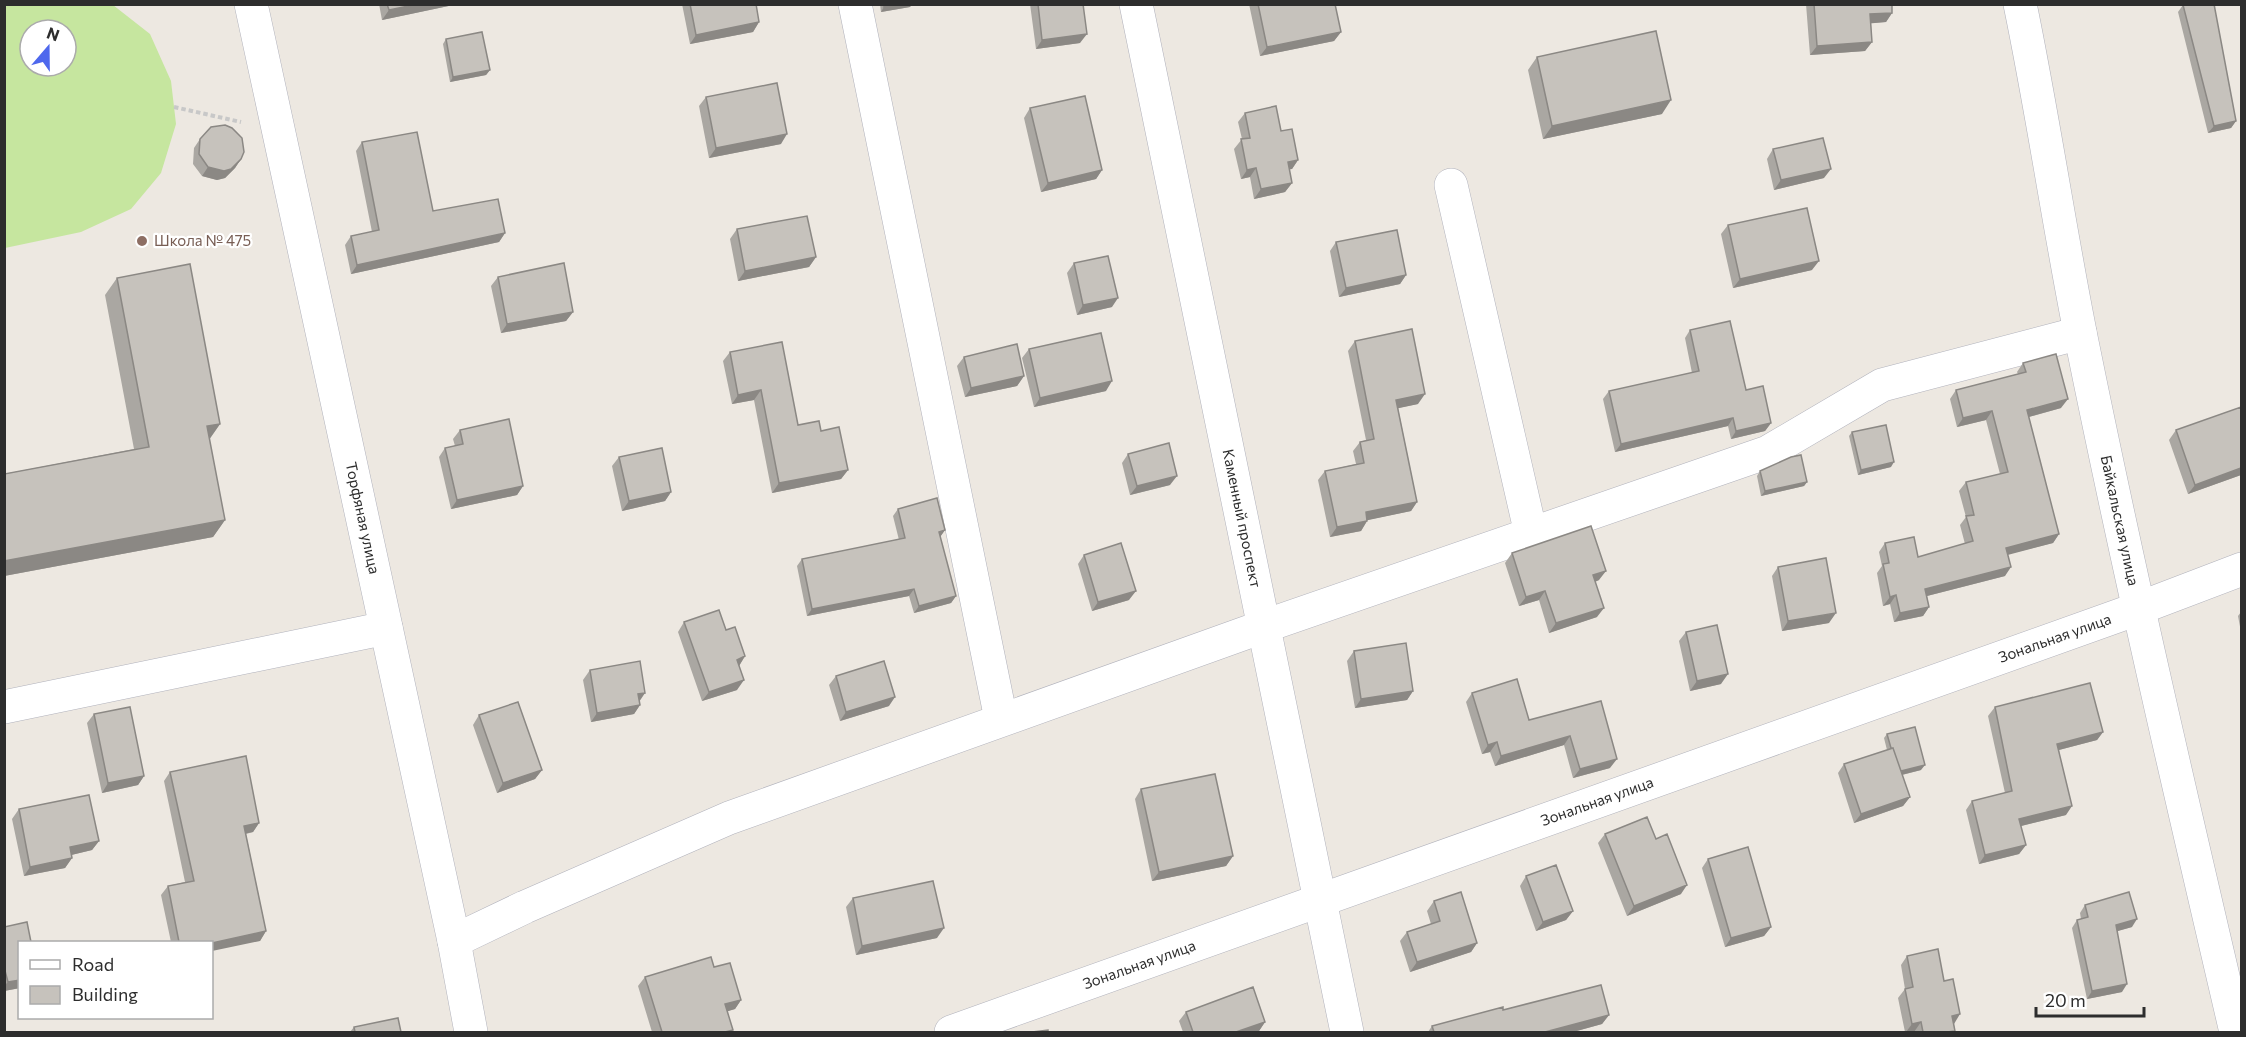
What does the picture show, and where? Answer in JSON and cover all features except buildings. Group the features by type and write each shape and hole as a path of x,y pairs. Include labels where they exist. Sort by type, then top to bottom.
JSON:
{"street":[{"name":"Торфяная улица","path":"251,4 454,941 471,1032"},
{"path":"855,4 1001,719"},
{"name":"Каменный проспект","path":"1136,4 1262,627 1347,1032"},
{"name":"Байкальская улица","path":"2020,4 2080,333 2137,609 2236,1032"},
{"path":"1451,185 1531,534"},
{"path":"454,941 525,907 729,818 1262,627 1768,452 1882,385 2080,333"},
{"name":"Зональная улица","path":"951,1032 2137,609 2241,569"},
{"path":"4,707 386,628"}],"path":[{"path":"174,107 255,126 277,124"}],"green space":[{"path":"4,5 113,5 150,34 171,81 176,124 161,173 131,209 81,232 5,248"}],"place":[{"name":"Школа № 475","path":"142,241"}]}
